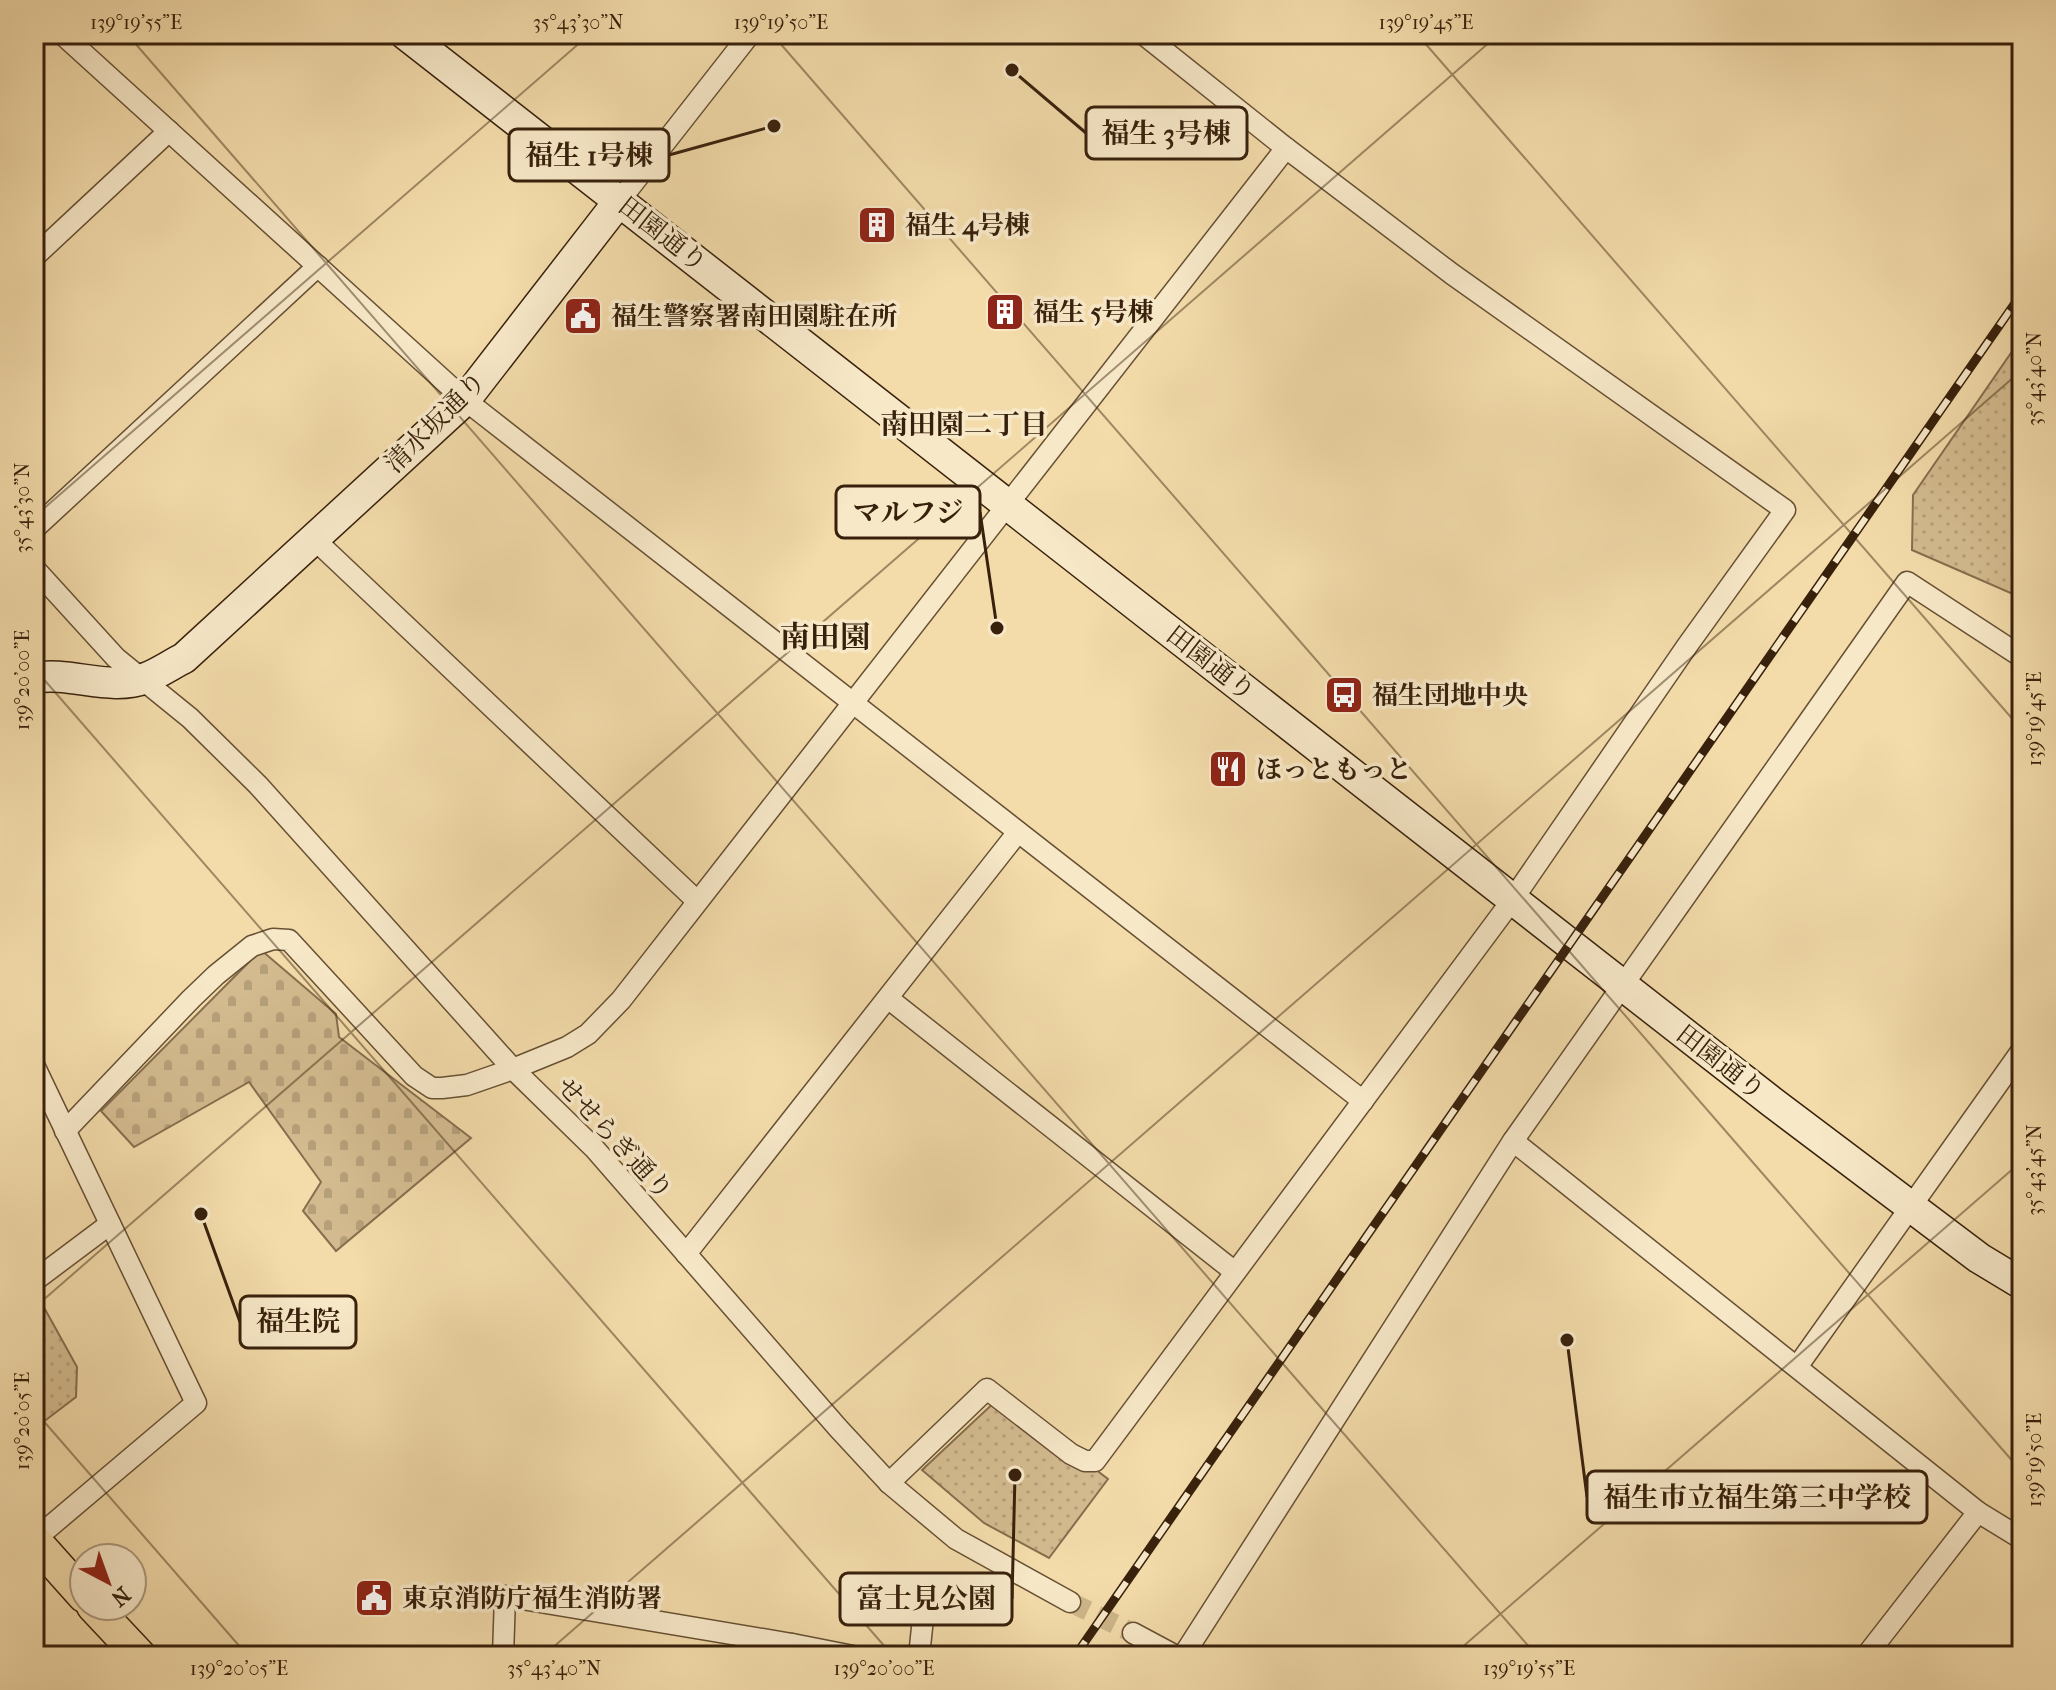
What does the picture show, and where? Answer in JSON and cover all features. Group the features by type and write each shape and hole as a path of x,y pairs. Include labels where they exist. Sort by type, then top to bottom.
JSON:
{"main road":[{"path":"34,1540 68,1578"},
{"path":"108,1622 140,1656"}],"street":[{"path":"62,34 465,400 1363,1101"},
{"name":"田園通り","path":"405,34 1772,1102 1979,1258 2022,1284"},
{"name":"清水坂通り","path":"34,678 59,677 119,683 144,679 184,658 465,400 750,34"},
{"path":"889,1483 987,1389 1071,1454 1085,1461 1095,1461 1513,899 1785,510 1452,274 1143,34"},
{"path":"34,257 169,131"},
{"path":"65,1131 199,991 252,946 273,939 289,940 423,1083 432,1088 467,1085 513,1069 567,1047 605,1018 854,704 1286,148"},
{"path":"34,529 318,266"},
{"path":"313,538 697,901"},
{"name":"せせらぎ通り","path":"34,568 116,658 190,718 258,785 513,1069 594,1148 889,1483 956,1539 1070,1602"},
{"path":"1183,1656 1513,1141 1907,582 2022,657"},
{"path":"686,1254 1018,832"},
{"path":"889,999 1235,1272"},
{"path":"1797,1367 2022,1050"},
{"path":"34,1065 196,1403 34,1540"},
{"path":"1513,1141 1978,1512 2022,1539"},
{"path":"34,1281 110,1224"},
{"path":"1866,1656 1978,1512"},
{"path":"503,1656 505,1596 790,1650 853,1656"},
{"path":"919,1656 924,1609"},
{"path":"1133,1633 1176,1656"}],"green space":[{"path":"2022,337 2022,598 1912,550 1913,495"},
{"path":"261,950 336,1014 339,1037 471,1138 336,1251 303,1211 321,1182 249,1082 134,1147 101,1111"},
{"path":"36,1293 77,1367 76,1397 34,1429"},
{"path":"1000,1397 1108,1479 1049,1558 984,1523 922,1470"}],"tunnel":[{"path":"1070,1602 1133,1633"}],"railway":[{"path":"1075,1656 2022,293"}],"place":[{"name":"福生 3号棟","path":"1012,70"},
{"name":"福生 1号棟","path":"774,126"},
{"name":"福生 4号棟","path":"877,225"},
{"name":"福生 5号棟","path":"1005,312"},
{"name":"福生警察署南田園駐在所","path":"583,316"},
{"name":"マルフジ","path":"997,628"},
{"name":"福生団地中央","path":"1344,695"},
{"name":"ほっともっと","path":"1228,769"},
{"name":"福生院","path":"201,1214"},
{"name":"福生市立福生第三中学校","path":"1567,1340"},
{"name":"富士見公園","path":"1015,1475"},
{"name":"東京消防庁福生消防署","path":"374,1598"}],"district":[{"name":"南田園二丁目","path":"964,424"},
{"name":"南田園","path":"825,637"}]}
